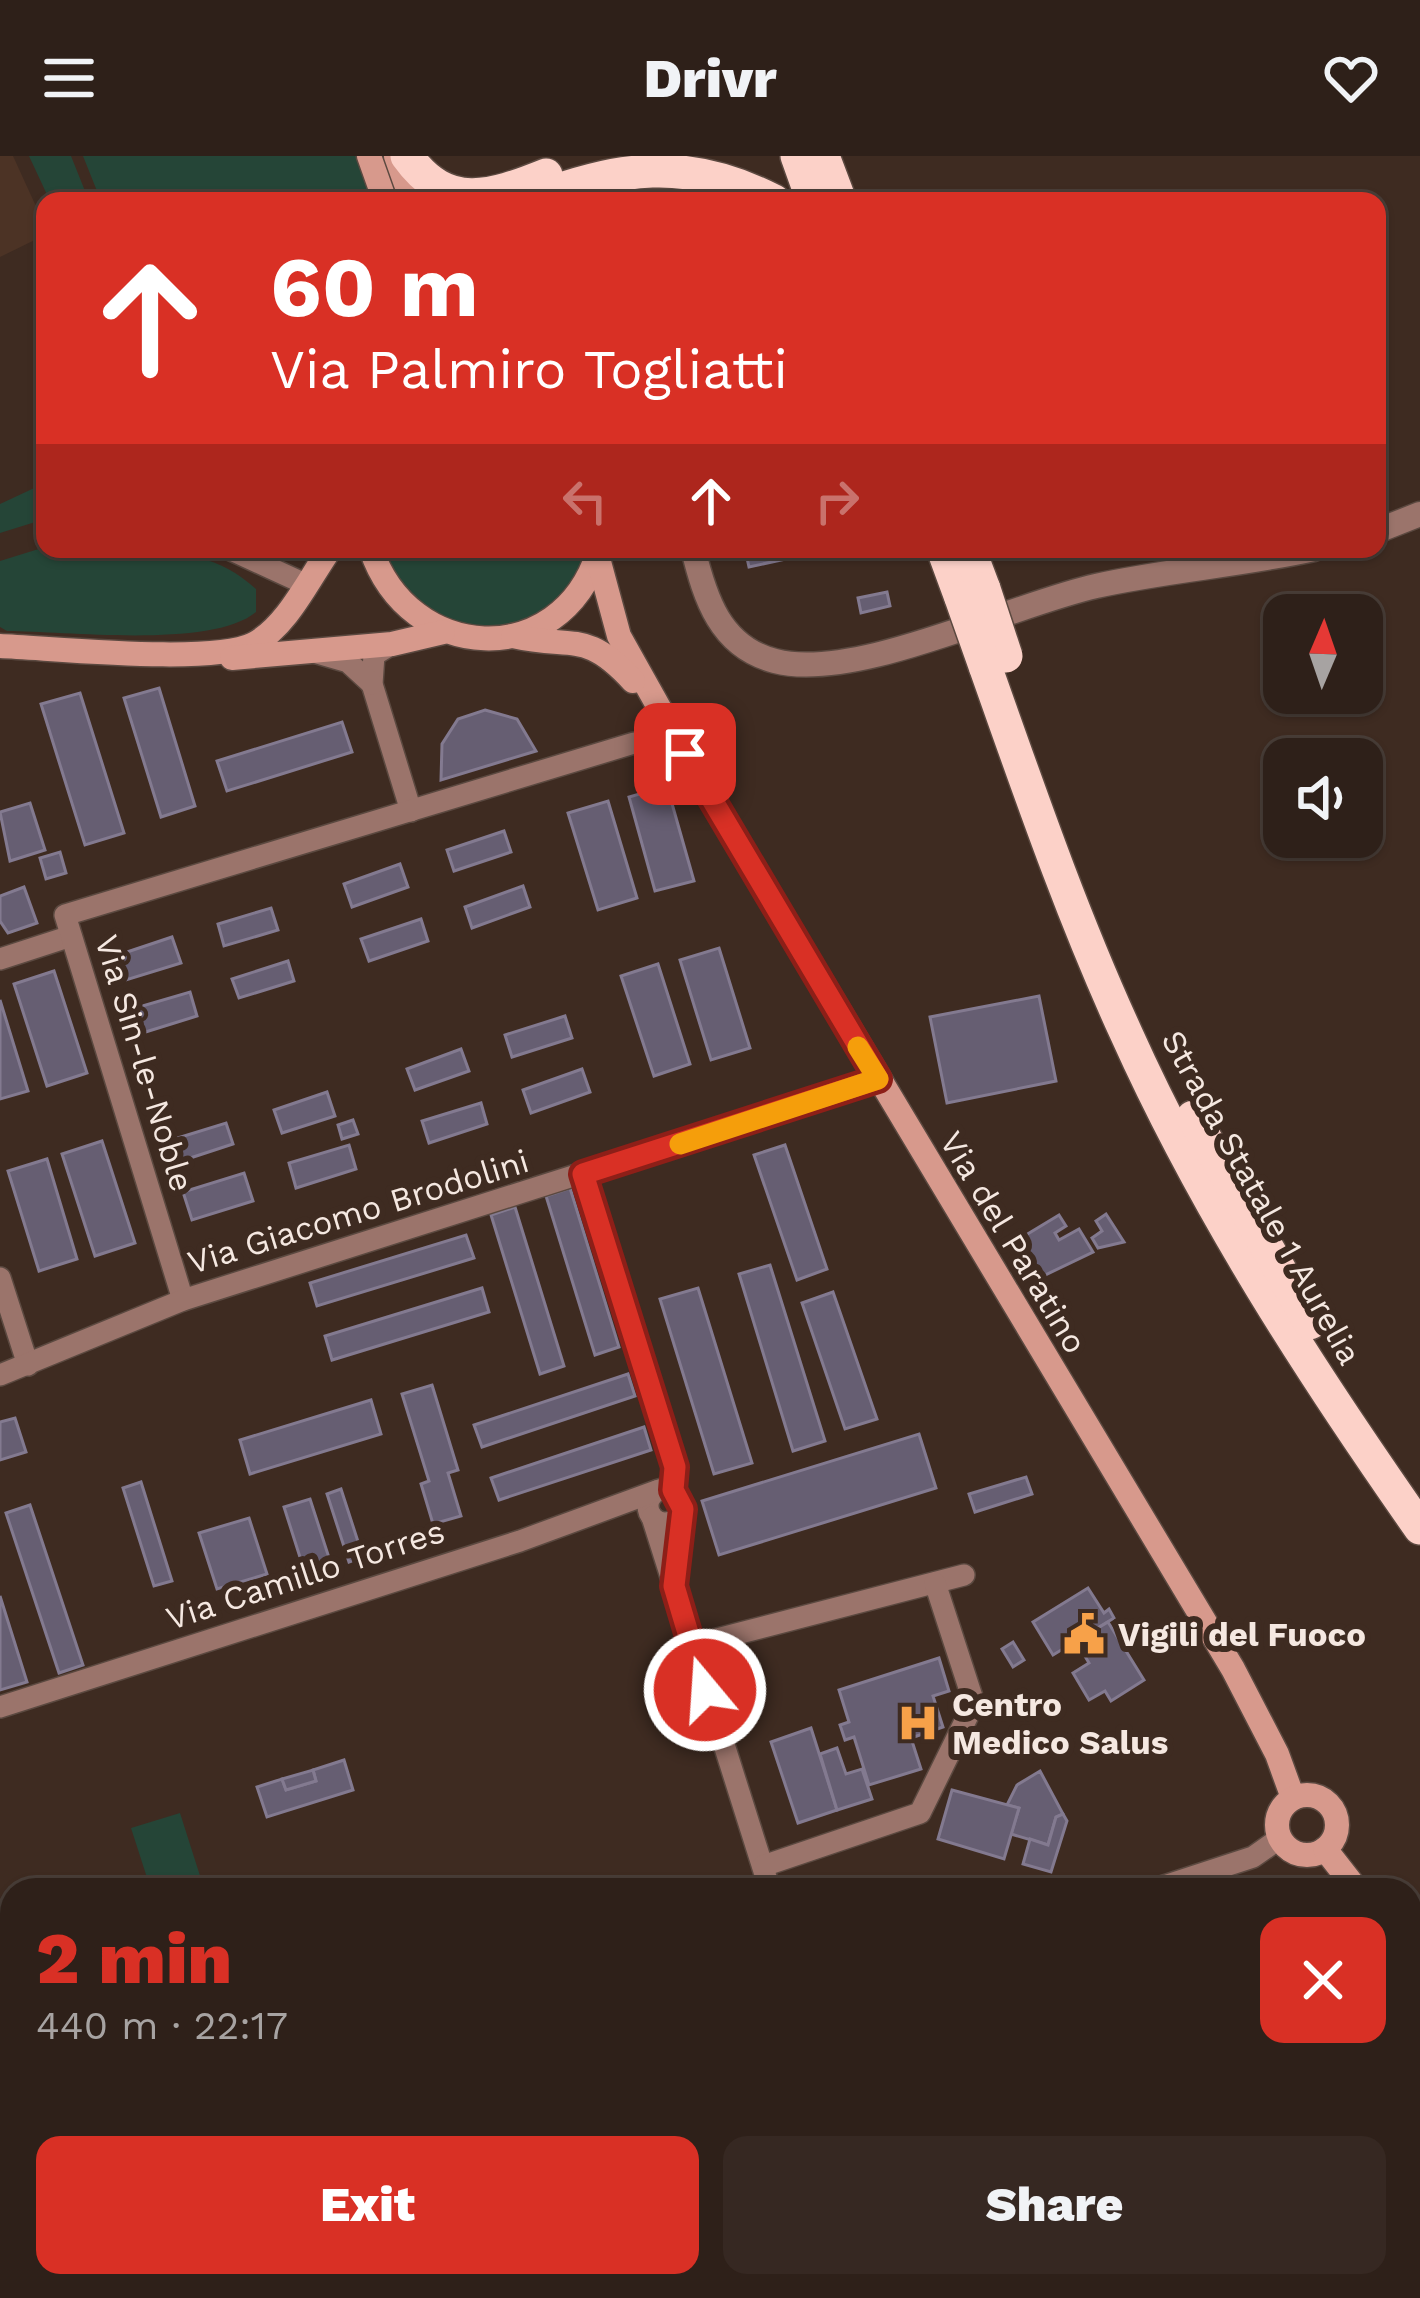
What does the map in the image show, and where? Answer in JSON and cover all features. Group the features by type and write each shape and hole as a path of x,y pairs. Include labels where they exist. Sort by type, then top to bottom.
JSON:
{"highway":[{"path":"407,156 444,192"},
{"path":"491,192 592,156"},
{"path":"796,156 810,192"},
{"path":"823,156 836,192"},
{"path":"552,192 620,167 657,162 717,170 757,192"},
{"name":"Strada Statale 1 Aurelia","path":"949,558 973,594"},
{"name":"Strada Statale 1 Aurelia","path":"970,558 973,594 996,661 1147,1027 1287,1287 1420,1489"},
{"name":"Strada Statale 1 Aurelia","path":"996,661 1054,866 1127,1036 1192,1167 1267,1298 1420,1528"}],"main road":[{"path":"369,156 382,192"},
{"path":"396,156 409,192"},
{"path":"183,652 250,646 279,624 324,558"},
{"path":"375,558 388,588 416,617 443,632 478,639 513,636 550,620 579,593 596,558"},
{"path":"599,558 619,636 670,724"},
{"path":"0,646 234,658 392,644 443,632"},
{"path":"513,636 544,644 576,641 608,655 670,724"},
{"name":"Via del Paratino","path":"670,724 1233,1669 1293,1798"},
{"path":"1315,1796 1332,1809 1336,1830 1325,1849 1300,1854 1280,1838 1278,1815 1293,1798 1315,1796"},
{"path":"1325,1849 1348,1878"}],"street":[{"path":"1386,527 1420,514"},
{"path":"249,558 305,584"},
{"path":"695,558 706,599 734,640 770,660 812,664 871,655 1086,588 1261,558"},
{"path":"392,644 374,655 372,684 411,811"},
{"path":"315,652 348,662 372,684"},
{"path":"0,958 68,926 411,811 634,743"},
{"name":"Via Sin-le-Noble","path":"68,926 183,1300"},
{"name":"Via Giacomo Brodolini","path":"0,1375 183,1300 878,1079"},
{"path":"583,1174 675,1467 652,1502 691,1646 766,1878"},
{"path":"0,1278 28,1365"},
{"path":"652,1502 681,1498 674,1586"},
{"name":"Via Camillo Torres","path":"0,1707 652,1502"},
{"path":"691,1646 964,1575"},
{"path":"763,1866 920,1814 974,1703 935,1583"},
{"path":"1189,1878 1253,1857 1280,1838"}],"shaded area":[{"path":"0,156 13,156 36,206 36,239 0,257"}],"green space":[{"path":"29,156 71,156 85,192 46,192"},
{"path":"83,156 362,156 374,192 97,192"},
{"path":"36,487 36,522 0,533 0,504"},
{"path":"36,550 36,558 197,558 231,571 256,589 256,612 207,631 173,634 7,631 0,627 0,561"},
{"path":"390,558 586,558 573,582 549,607 519,622 487,627 455,623 426,609 402,584"},
{"path":"180,1813 201,1878 147,1878 131,1828"}],"building":[{"path":"747,558 790,558 749,567"},
{"path":"887,592 890,606 861,613 858,598"},
{"path":"159,688 195,806 161,817 124,698"},
{"path":"80,693 124,833 85,845 41,704"},
{"path":"485,710 517,719 536,751 441,780 442,744 458,719"},
{"path":"342,722 352,752 227,791 217,761"},
{"path":"667,786 694,881 655,891 629,797"},
{"path":"608,801 637,898 598,910 568,813"},
{"path":"30,803 45,850 10,861 0,812"},
{"path":"504,831 511,852 454,871 447,850"},
{"path":"60,852 66,873 46,879 40,858"},
{"path":"400,864 408,887 352,907 344,884"},
{"path":"523,886 530,907 472,928 465,907"},
{"path":"24,887 37,923 8,933 0,921 0,896"},
{"path":"271,908 278,930 224,946 218,924"},
{"path":"421,919 428,941 369,961 361,939"},
{"path":"172,937 181,963 126,980 118,955"},
{"path":"719,948 750,1048 711,1060 680,960"},
{"path":"288,961 294,981 239,998 232,979"},
{"path":"658,964 690,1064 654,1076 621,976"},
{"path":"54,971 87,1073 47,1086 14,984"},
{"path":"190,992 197,1016 139,1034 132,1009"},
{"path":"1039,996 1056,1081 947,1103 930,1017"},
{"path":"0,1000 28,1091 0,1099"},
{"path":"565,1016 572,1038 512,1057 505,1035"},
{"path":"461,1049 469,1071 415,1090 407,1069"},
{"path":"582,1069 590,1092 531,1113 523,1090"},
{"path":"327,1092 335,1116 282,1133 274,1110"},
{"path":"481,1103 487,1124 429,1143 422,1121"},
{"path":"353,1120 358,1134 342,1139 338,1125"},
{"path":"226,1123 233,1144 178,1162 171,1140"},
{"path":"102,1141 135,1243 95,1256 62,1154"},
{"path":"349,1145 356,1169 296,1188 289,1163"},
{"path":"785,1145 827,1269 797,1280 754,1155"},
{"path":"47,1159 77,1259 39,1271 8,1171"},
{"path":"244,1173 253,1201 192,1220 183,1192"},
{"path":"570,1188 619,1347 595,1355 546,1196"},
{"path":"515,1207 564,1366 540,1374 491,1215"},
{"path":"1106,1214 1124,1242 1098,1248 1092,1238 1102,1231 1096,1221"},
{"path":"1059,1215 1066,1226 1055,1233 1059,1240 1079,1229 1093,1252 1039,1278 1016,1241"},
{"path":"466,1235 474,1258 317,1306 310,1283"},
{"path":"770,1265 825,1441 793,1451 739,1274"},
{"path":"482,1288 489,1312 332,1360 325,1336"},
{"path":"698,1288 752,1463 714,1474 660,1299"},
{"path":"833,1292 877,1419 845,1429 802,1303"},
{"path":"628,1374 635,1396 482,1447 474,1425"},
{"path":"432,1385 458,1470 448,1473 461,1516 433,1524 421,1484 429,1481 402,1394"},
{"path":"371,1400 381,1434 250,1474 240,1440"},
{"path":"15,1418 26,1452 0,1460 0,1422"},
{"path":"644,1427 651,1450 499,1500 491,1478"},
{"path":"919,1434 936,1488 719,1555 702,1501"},
{"path":"1026,1477 1032,1494 975,1512 969,1494"},
{"path":"141,1482 172,1581 154,1586 123,1488"},
{"path":"341,1489 363,1557 349,1562 327,1494"},
{"path":"310,1499 332,1567 306,1576 284,1507"},
{"path":"30,1505 83,1665 59,1673 6,1513"},
{"path":"249,1518 267,1574 217,1589 199,1533"},
{"path":"1088,1588 1104,1613 1109,1609 1114,1618 1053,1655 1033,1622"},
{"path":"0,1596 27,1682 0,1690"},
{"path":"1108,1622 1144,1680 1111,1701 1105,1691 1089,1700 1073,1673 1089,1663 1076,1641"},
{"path":"1013,1642 1024,1660 1013,1667 1002,1649"},
{"path":"939,1658 949,1691 933,1696 943,1727 911,1738 921,1769 869,1785 854,1737 845,1740 840,1725 849,1722 839,1690"},
{"path":"811,1728 837,1810 798,1823 771,1742"},
{"path":"837,1748 846,1774 862,1769 872,1799 837,1810 820,1754"},
{"path":"344,1760 353,1790 267,1817 257,1787 282,1779 286,1790 316,1781 313,1770"},
{"path":"313,1770 316,1781 286,1790 282,1779"},
{"path":"1040,1771 1063,1814 1056,1817 1048,1845 1011,1834 1019,1808 1007,1805 1017,1785"},
{"path":"952,1790 1019,1808 1004,1859 938,1839"},
{"path":"1063,1814 1067,1821 1051,1872 1023,1864 1030,1839 1048,1845 1056,1817"}],"slow traffic":[{"path":"680,1144 878,1079 858,1047"}],"place":[{"name":"Vigili del Fuoco","path":"1084,1634"},
{"name":"Centro Medico Salus","path":"918,1723"}],"route":[{"path":"685,754 878,1079 583,1174 675,1467 673,1490 683,1509 674,1586 705,1690"}]}
